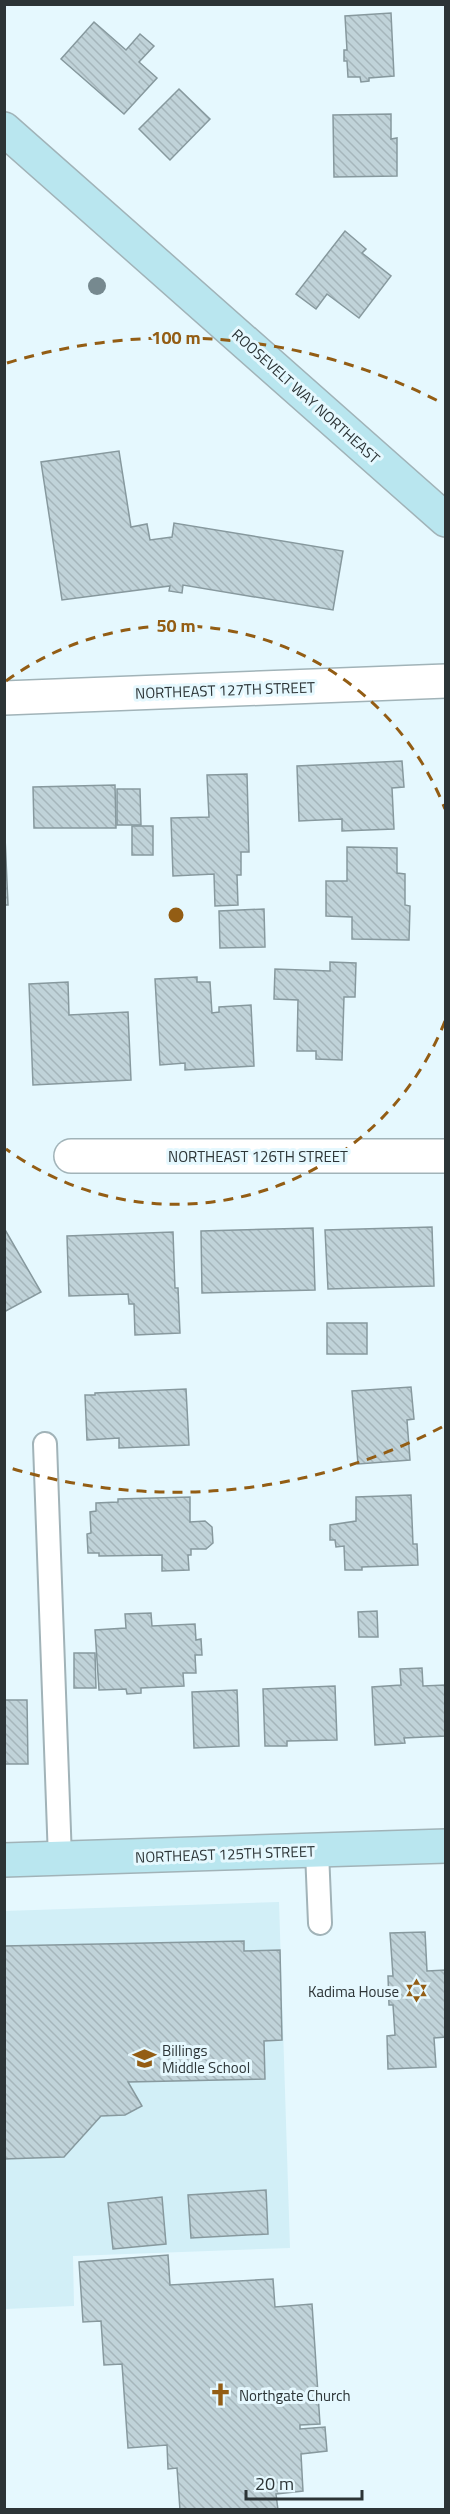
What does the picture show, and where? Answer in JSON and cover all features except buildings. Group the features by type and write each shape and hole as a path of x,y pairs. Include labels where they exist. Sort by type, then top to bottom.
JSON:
{"main road":[{"name":"ROOSEVELT WAY NORTHEAST","path":"4,129 446,520"},
{"name":"NORTHEAST 125TH STREET","path":"4,1860 317,1852 446,1846"}],"street":[{"name":"NORTHEAST 127TH STREET","path":"4,698 446,681"},
{"name":"NORTHEAST 126TH STREET","path":"71,1156 446,1156"}],"lane":[{"path":"45,1444 60,1859"},
{"path":"317,1852 320,1923"}],"shaded area":[{"name":"Billings Middle School","path":"279,1902 290,2248 73,2256 74,2306 5,2309 4,1911"}],"place":[{"name":"Kadima House","path":"417,1991"},
{"name":"Billings Middle School","path":"144,2059"},
{"name":"Northgate Church","path":"221,2395"}]}
